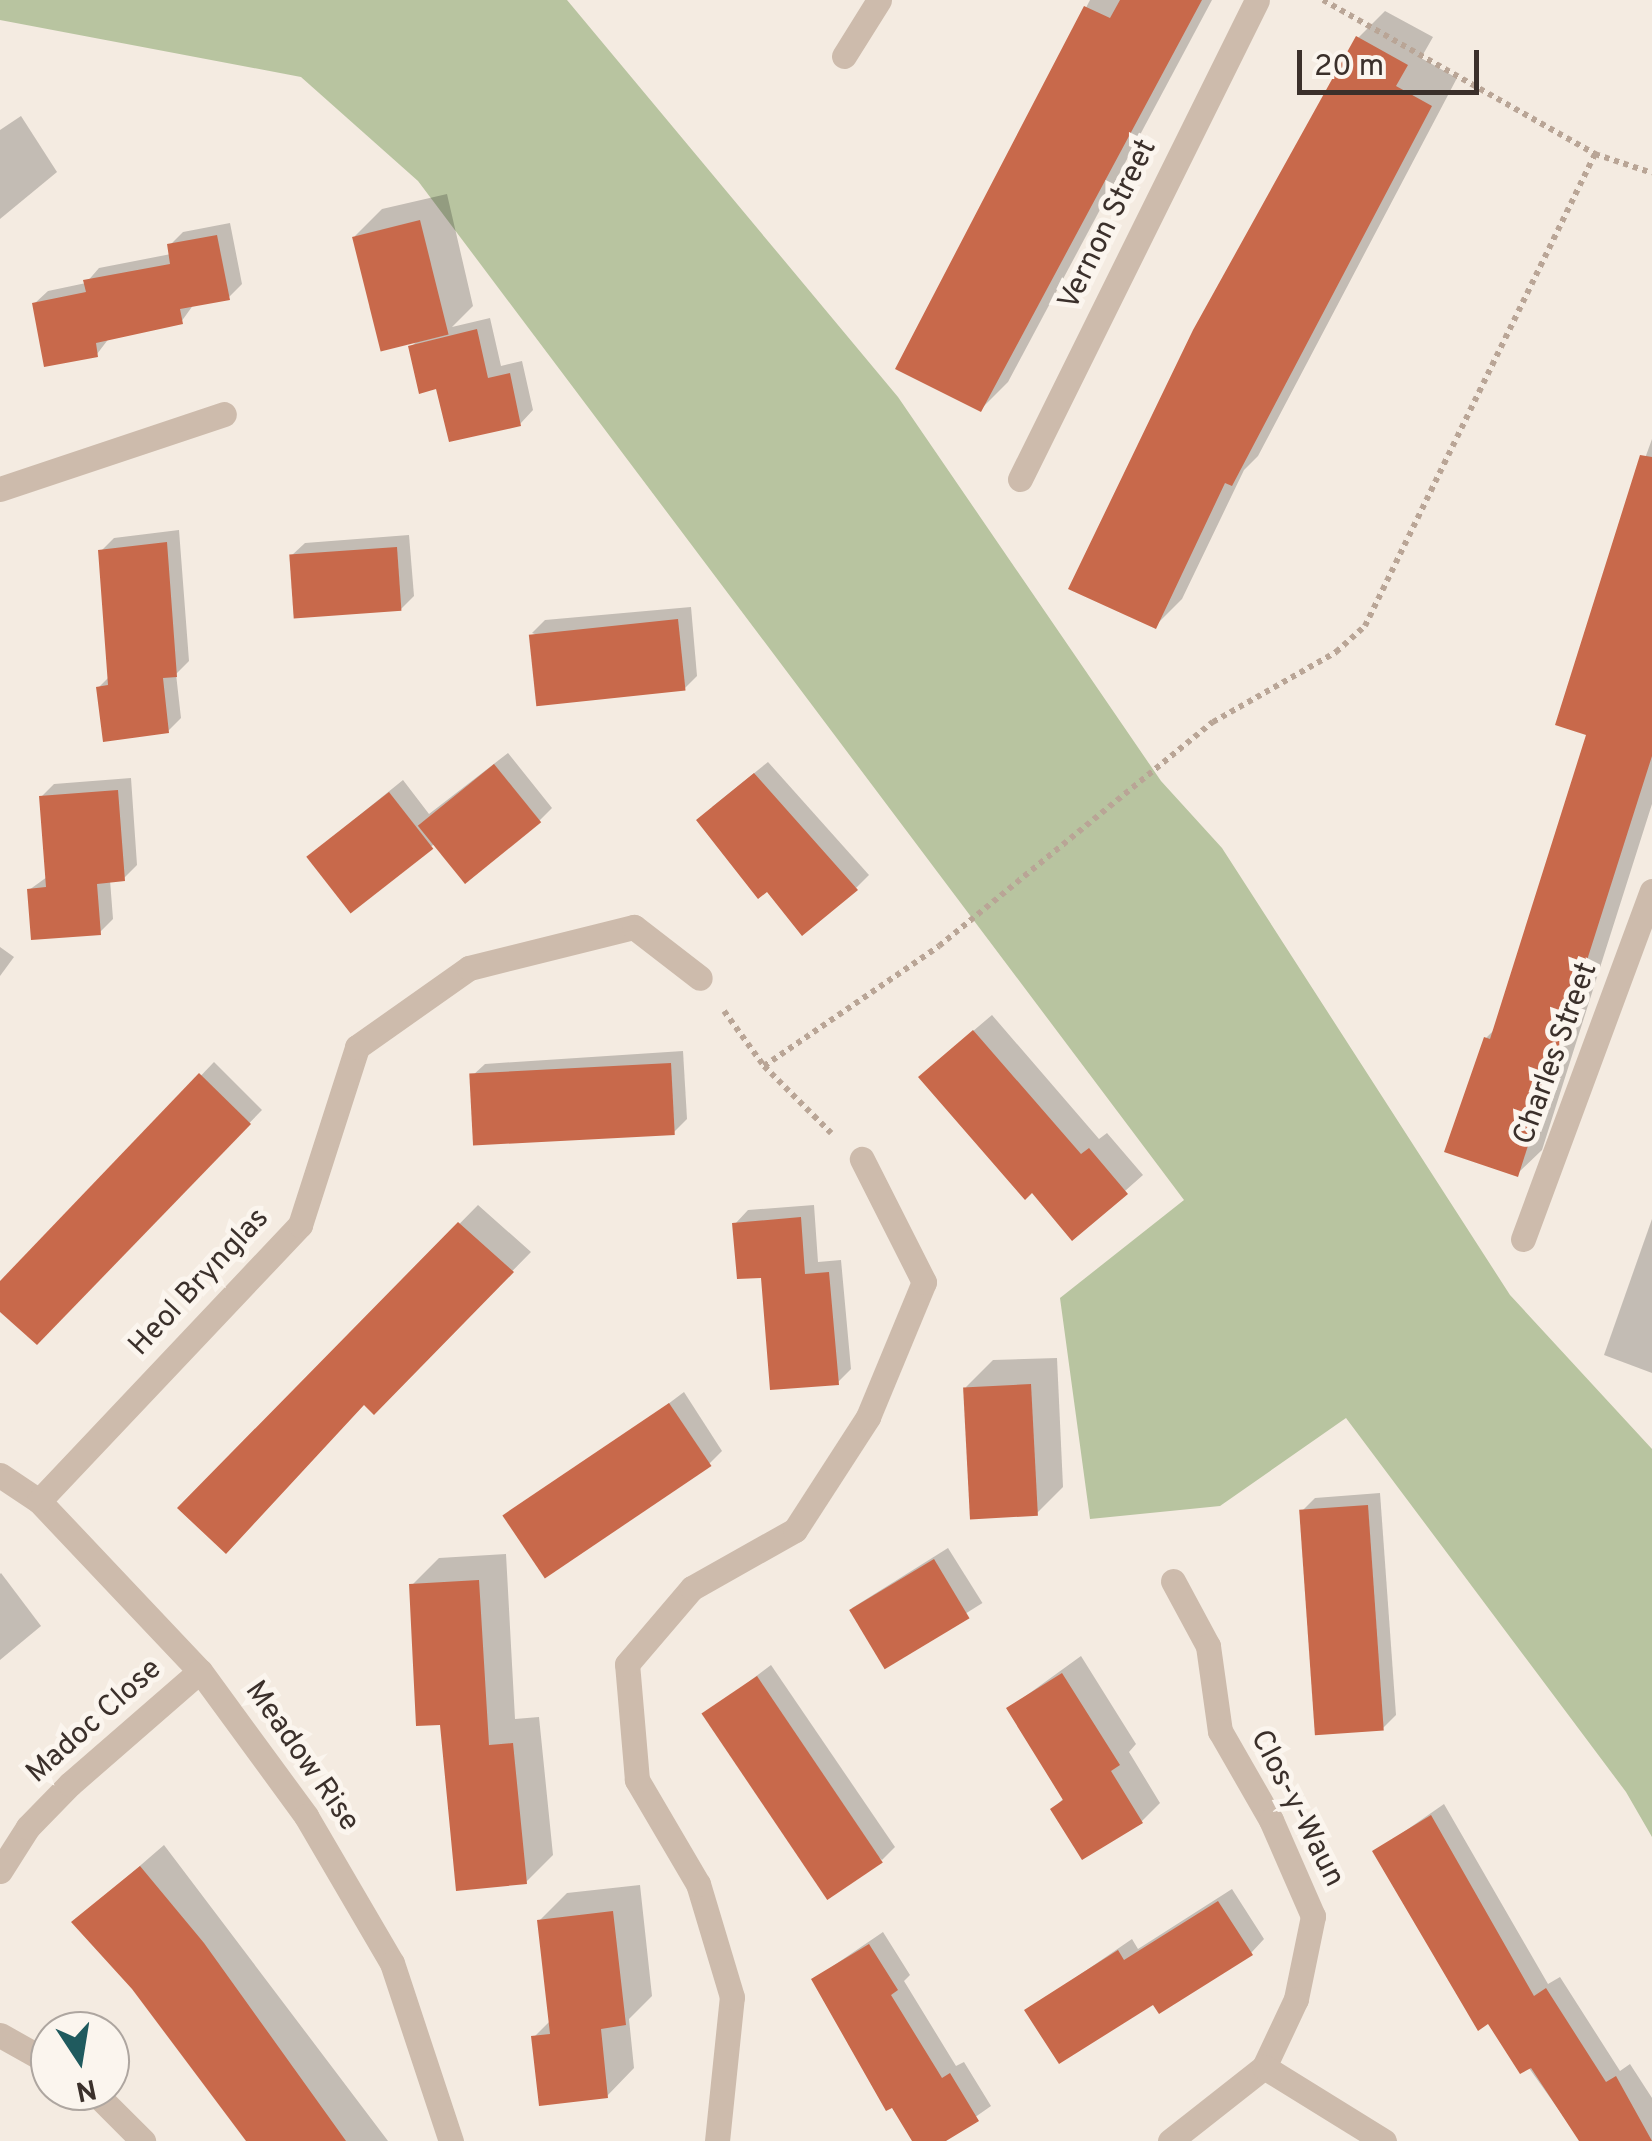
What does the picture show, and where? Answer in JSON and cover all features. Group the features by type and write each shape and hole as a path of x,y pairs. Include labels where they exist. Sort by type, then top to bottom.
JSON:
{"street":[{"path":"844,56 880,0"},
{"name":"Vernon Street","path":"1020,479 1257,0"},
{"path":"0,489 224,414"},
{"name":"Charles Street","path":"1523,1240 1652,890"},
{"name":"Heol Brynglas","path":"38,1501 300,1225 357,1047 469,968 634,927 700,978"},
{"path":"717,2141 732,1997 698,1884 637,1780 627,1664 692,1588 795,1530 868,1417 924,1282 862,1159"},
{"name":"Meadow Rise","path":"0,1475 38,1501 200,1671 306,1816 392,1963 451,2141"},
{"name":"Clos-y-Waun","path":"1170,2141 1264,2066 1296,2000 1312,1916 1272,1820 1220,1731 1208,1646 1173,1581"},
{"name":"Madoc Close","path":"0,1870 28,1828 70,1784 200,1671"},
{"path":"0,2035 30,2052"},
{"path":"1264,2066 1384,2141"},
{"path":"113,2111 143,2141"}],"path":[{"path":"1323,0 1595,154 1652,173"},
{"path":"764,1066 939,946 1213,722 1336,652 1364,626 1595,154"},
{"path":"700,978 764,1066 862,1159"}],"green space":[{"path":"0,0 567,0 898,397 1161,781 1222,848 1510,1295 1652,1449 1652,1837 1626,1792 1346,1418 1220,1506 1090,1519 1060,1298 1184,1200 418,181 301,77 0,20"}],"building":[{"path":"1120,0 1202,0 981,412 895,369 1084,6 1110,18"},
{"path":"1356,36 1408,65 1396,86 1432,106 1232,486 1225,483 1156,629 1068,589 1193,330"},
{"path":"420,220 449,334 381,351 352,237"},
{"path":"217,235 230,300 180,309 183,324 96,343 98,357 44,367 32,303 86,292 83,280 170,264 167,244"},
{"path":"477,329 488,378 510,373 521,426 449,442 436,389 419,394 408,346"},
{"path":"1640,455 1652,457 1652,756 1518,1177 1444,1152 1484,1037 1490,1039 1586,735 1555,725"},
{"path":"167,542 177,677 163,678 169,733 103,742 96,687 108,685 98,550"},
{"path":"397,547 401,611 294,618 289,555"},
{"path":"678,619 686,691 536,706 529,635"},
{"path":"494,764 541,822 465,884 418,826"},
{"path":"754,773 858,890 802,936 767,892 758,899 696,820"},
{"path":"118,790 125,881 97,884 101,935 31,940 27,889 46,887 39,796"},
{"path":"389,792 433,849 351,913 306,857"},
{"path":"973,1030 1081,1154 1089,1148 1128,1194 1072,1241 1032,1193 1025,1200 918,1077"},
{"path":"671,1063 675,1135 473,1145 469,1074"},
{"path":"199,1073 251,1124 37,1345 0,1312 0,1281"},
{"path":"801,1217 805,1274 829,1272 839,1385 770,1390 761,1278 737,1279 732,1223"},
{"path":"458,1222 514,1272 374,1415 364,1405 226,1554 177,1508"},
{"path":"1031,1384 1038,1516 970,1519 963,1388"},
{"path":"669,1403 711,1466 545,1578 502,1515"},
{"path":"1368,1505 1384,1730 1315,1735 1299,1510"},
{"path":"934,1559 970,1618 885,1669 849,1610"},
{"path":"479,1580 489,1745 513,1743 527,1884 456,1891 440,1725 416,1726 409,1584"},
{"path":"1062,1673 1120,1765 1111,1771 1143,1823 1082,1860 1050,1809 1063,1800 1006,1708"},
{"path":"757,1676 883,1863 827,1900 701,1713"},
{"path":"1431,1815 1534,1996 1546,1988 1606,2082 1616,2076 1652,2141 1579,2141 1531,2068 1520,2074 1488,2024 1478,2031 1372,1851"},
{"path":"140,1866 204,1943 346,2141 246,2141 132,1989 71,1922"},
{"path":"1218,1901 1253,1955 1159,2014 1153,2005 1059,2064 1024,2010 1118,1950 1124,1960"},
{"path":"613,1911 626,2025 601,2029 608,2098 539,2106 531,2036 550,2034 537,1920"},
{"path":"869,1944 898,1990 891,1995 942,2078 950,2073 979,2121 946,2141 912,2141 892,2108 886,2111 811,1979"}]}
